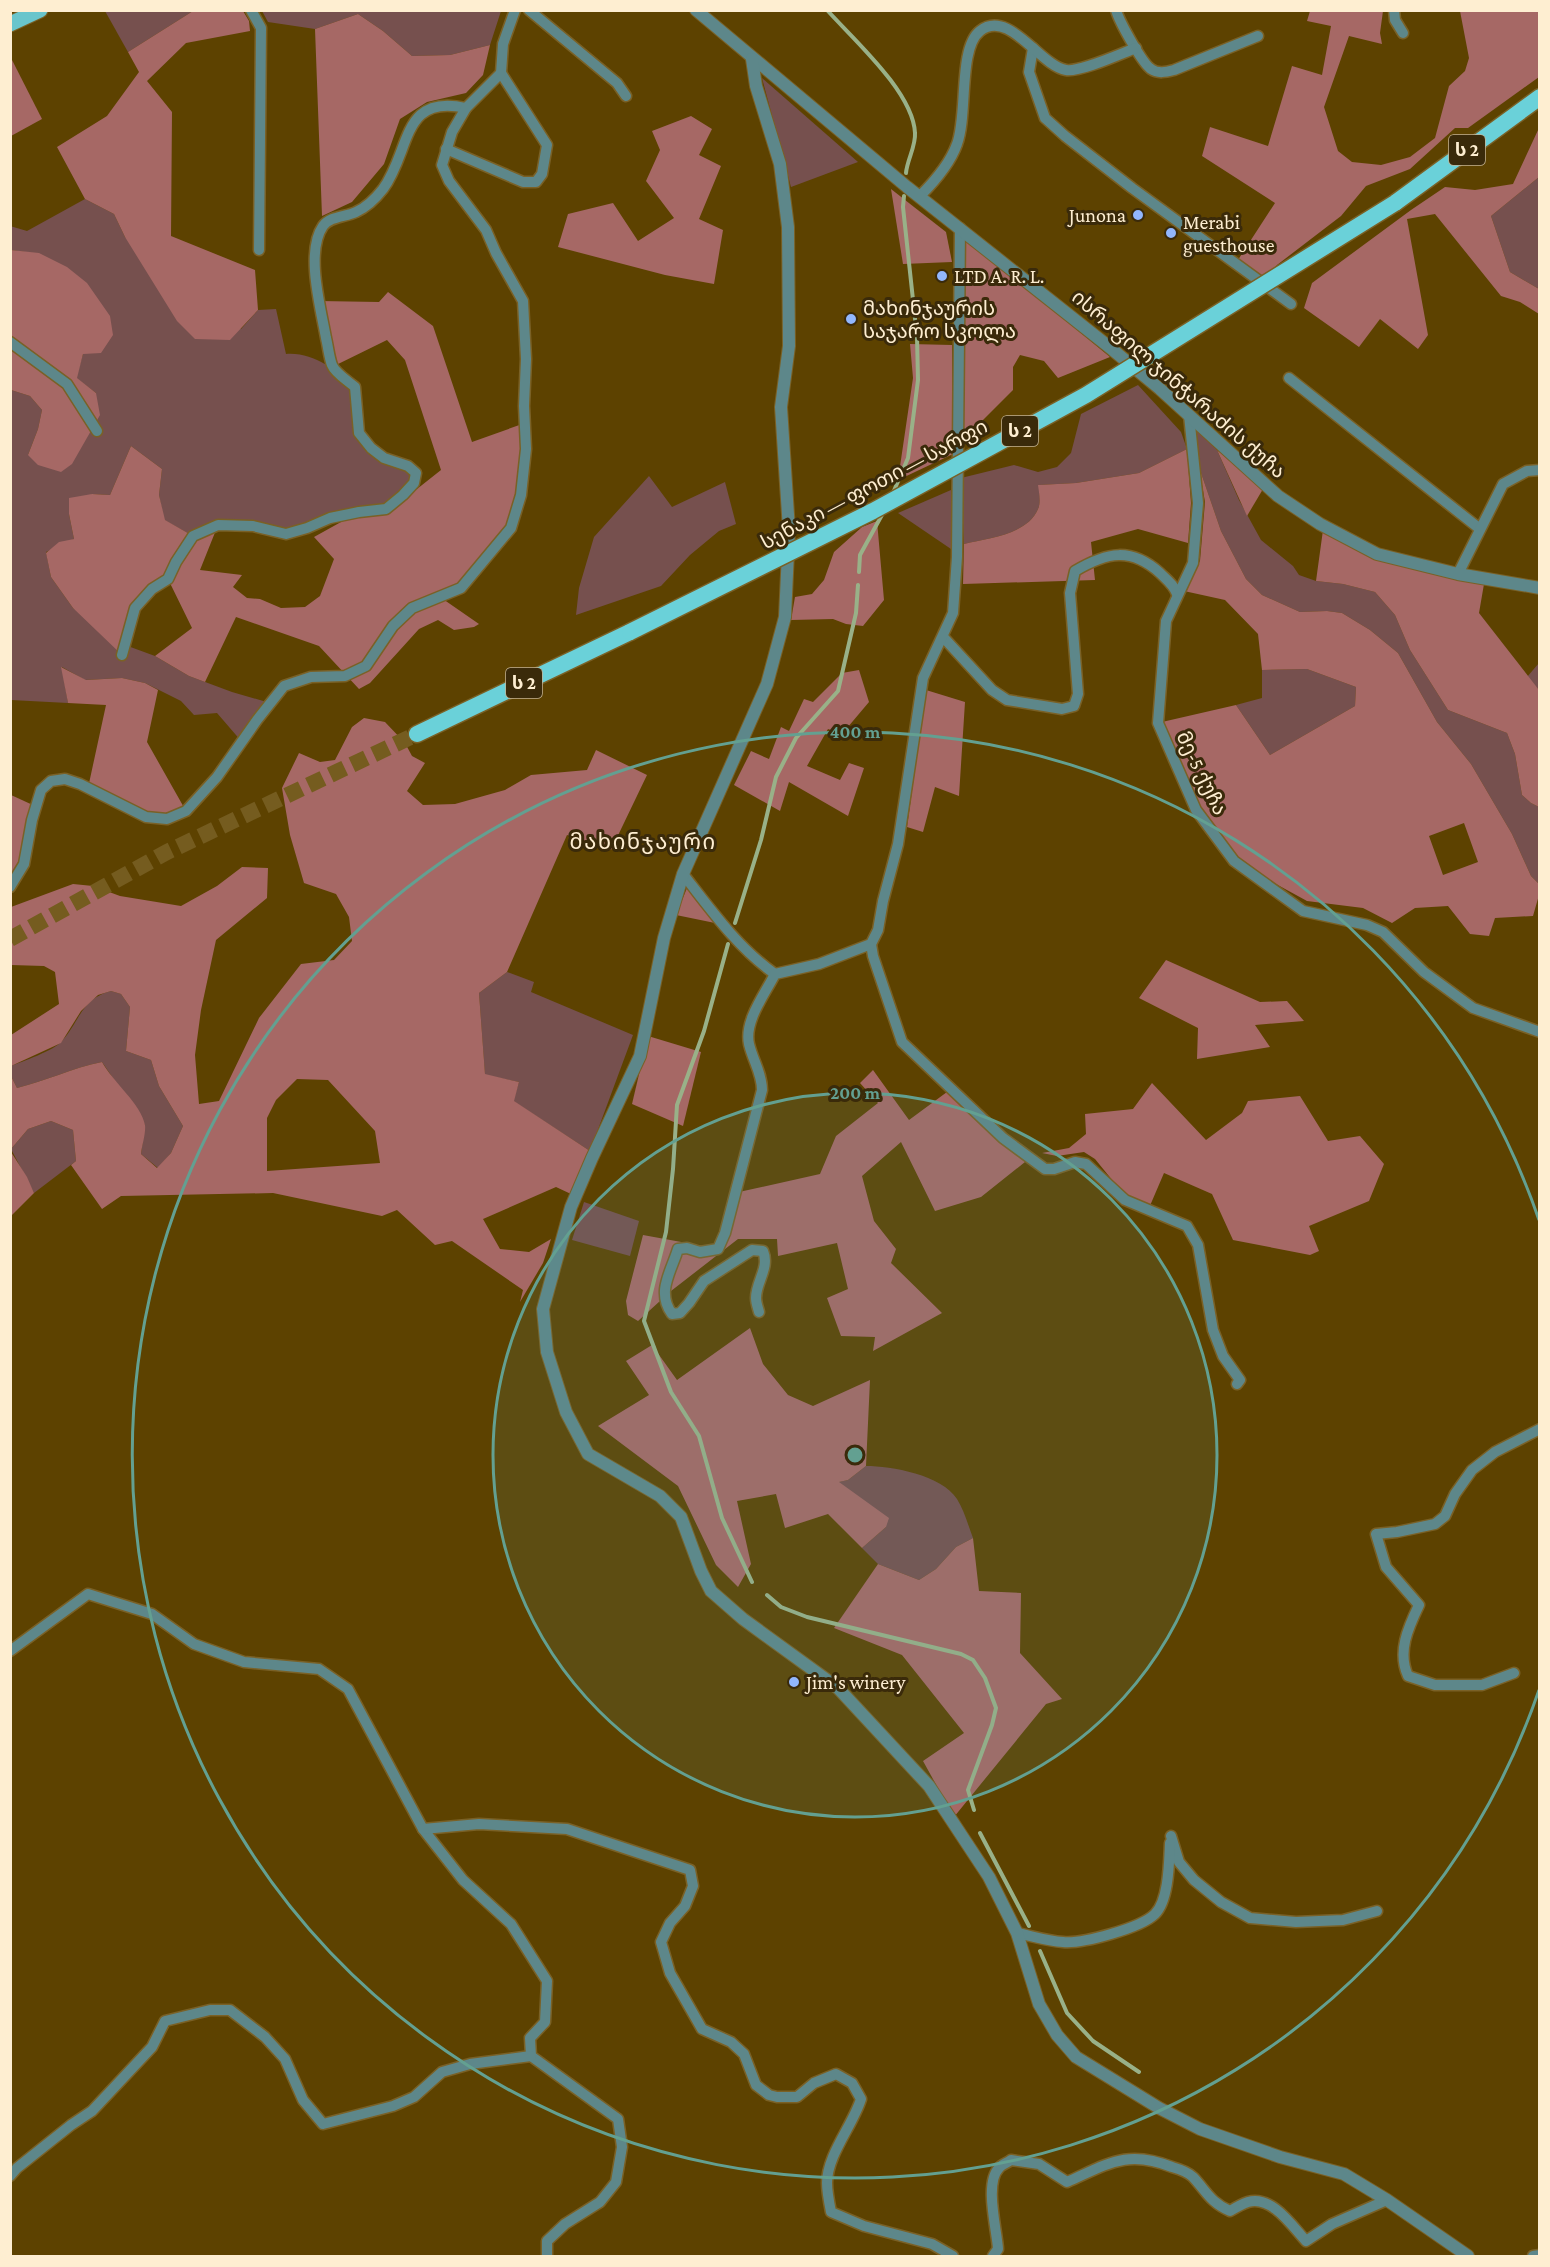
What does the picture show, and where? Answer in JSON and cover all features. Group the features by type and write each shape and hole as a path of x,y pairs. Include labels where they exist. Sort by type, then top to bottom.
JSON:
{"highway":[{"name":"სენაკი — ფოთი — სარფი","path":"417,735 873,511 1086,395 1395,203 1539,97"}],"main road":[{"path":"10,24 40,10"}],"street":[{"path":"251,10 261,28 260,249"},
{"path":"446,149 523,182 536,182 542,174 547,145 501,73 503,44 515,10"},
{"path":"529,10 617,83 626,96"},
{"name":"ისრაფილ ჯინჭარაძის ქუჩა","path":"696,10 752,59 1108,346 1189,415 1278,496 1320,524 1377,554 1458,574 1539,588"},
{"path":"1116,10 1150,69 1162,73 1258,36"},
{"path":"1394,10 1395,20 1403,33"},
{"path":"920,196 933,183 957,145 963,119 968,52 972,38 983,28 994,26 1021,36 1054,66 1067,70 1078,69 1136,48"},
{"path":"1033,48 1029,72 1045,118 1132,188 1291,304"},
{"path":"752,59 756,86 780,164 788,227 789,346 782,407 789,530 785,617 767,684 683,874 664,938 640,1056 592,1158 572,1207 543,1309 547,1352 566,1412 588,1454 660,1496 681,1516 701,1571 711,1591 743,1619 838,1688 929,1786 989,1877 1017,1933 1039,2004 1056,2036 1076,2057 1160,2108 1200,2129 1280,2157 1344,2174 1387,2200 1468,2256"},
{"path":"10,887 24,864 33,813 41,790 51,781 65,779 80,784 146,817 167,819 186,811 217,777 284,686 311,677 345,676 366,666 393,626 412,608 461,588 511,528 521,495 526,449 524,301 496,253 486,230 449,181 442,165 452,132 466,108 501,73"},
{"path":"122,655 135,608 152,589 168,579 193,536 218,525 253,526 286,534 308,528 330,518 386,509 414,483 416,473 408,466 384,458 359,434 354,387 332,366 319,301 315,260 322,227 329,220 357,212 375,200 393,175 412,126 424,110 438,105 466,108"},
{"path":"960,228 957,557 953,614 944,638 923,678 898,844 878,930 871,944 873,956 902,1042 1003,1138 1045,1169 1054,1169 1075,1162 1086,1164 1125,1200 1187,1226 1198,1245 1213,1330 1223,1356 1240,1380 1237,1384"},
{"path":"10,342 67,384 97,431"},
{"path":"1289,378 1480,529"},
{"name":"მე-5 ქუჩა","path":"1189,415 1198,503 1193,564 1166,621 1158,723 1196,810 1234,861 1303,911 1366,925 1383,932 1424,972 1473,1008 1539,1032"},
{"path":"1458,574 1503,484 1527,471 1539,470"},
{"path":"944,638 992,690 1007,700 1062,709 1074,706 1078,694 1070,593 1076,571 1087,564 1120,553 1139,557 1174,587 1177,594"},
{"path":"683,874 734,936 759,962 775,974 819,964 846,951 871,944"},
{"path":"759,1312 756,1297 766,1265 763,1251 752,1250 704,1281 680,1313 672,1314 664,1303 665,1286 678,1250 687,1248 699,1252 718,1249 725,1233 762,1090 762,1079 749,1045 751,1021 775,974"},
{"path":"1514,1673 1482,1685 1435,1685 1408,1676 1402,1664 1403,1649 1409,1625 1419,1605 1386,1566 1376,1534 1435,1524 1445,1515 1455,1494 1472,1470 1495,1452 1539,1429"},
{"path":"10,1652 88,1594 152,1614 194,1644 244,1662 320,1669 348,1689 423,1829 463,1880 511,1924 547,1981 545,2022 530,2038 531,2056"},
{"path":"423,1829 479,1824 567,1829 690,1870 693,1886 685,1906 670,1923 661,1942 670,1973 702,2029 731,2042 744,2054 756,2085 777,2097 797,2097 814,2083 836,2074 852,2083 861,2099 857,2112 835,2153 827,2181 831,2212 864,2226 932,2244 953,2256"},
{"path":"1017,1933 1064,1943 1136,1926 1156,1913 1168,1883 1171,1836 1179,1862 1194,1880 1221,1902 1250,1918 1296,1922 1343,1920 1377,1911"},
{"path":"10,2176 71,2125 92,2111 152,2047 165,2020 189,2013 231,2010 250,2024 285,2059 303,2100 323,2124 393,2106 414,2097 442,2072 470,2064 531,2056 618,2119 622,2147 616,2182 600,2202 565,2224 547,2241 547,2256"},
{"path":"993,2256 998,2249 992,2204 993,2181 998,2168 1011,2160 1039,2164 1067,2182 1121,2158 1144,2158 1192,2175 1204,2193 1217,2206 1230,2211 1249,2201 1266,2203 1287,2220 1306,2241 1332,2224 1387,2200"},
{"path":"1533,2256 1539,2255"}],"shaded area":[{"path":"105,11 193,11 128,52"},
{"path":"193,11 243,11 249,21 250,31 186,43 147,81 172,112 171,236 255,270 258,310 230,340 195,339 177,321 125,237 114,214 85,199 57,147 107,116 139,72 128,52"},
{"path":"262,11 501,11 490,45 450,55 412,56 383,31 358,14 315,29 268,22"},
{"path":"1310,11 1383,11 1380,33 1382,44 1349,36 1324,107 1338,151 1352,162 1381,165 1410,157 1435,138 1449,86 1465,71 1469,58 1460,11 1539,11 1539,77 1468,128 1455,128 1410,169 1366,186 1341,216 1277,265 1263,283 1236,263 1275,203 1202,156 1210,127 1268,146 1292,66 1322,75 1331,26 1307,21"},
{"path":"358,14 383,31 412,56 450,55 490,45 483,75 466,93 427,102 400,119 384,164 352,202 322,216 315,29"},
{"path":"11,58 42,119 10,136"},
{"path":"762,78 858,162 791,187"},
{"path":"691,116 712,129 699,155 721,166 699,219 723,230 714,284 665,275 558,247 568,214 613,203 638,241 674,218 646,181 660,150 652,131"},
{"path":"1539,128 1539,177 1491,216 1510,272 1539,289 1539,314 1520,302 1501,296 1435,214 1407,219 1428,335 1418,349 1380,319 1359,347 1304,308 1312,283 1445,187 1475,190 1513,184"},
{"path":"1539,177 1539,289 1510,272 1491,216"},
{"path":"891,189 946,232 952,262 903,264"},
{"path":"85,199 114,214 125,237 241,329 258,310 276,309 286,354 306,356 324,363 355,387 359,434 371,448 416,473 386,509 286,534 218,525 193,536 164,520 159,495 162,469 131,446 110,495 92,494 69,514 74,539 46,552 51,577 73,608 125,645 155,656 189,676 270,703 242,742 217,713 194,715 181,701 145,683 122,678 85,680 62,667 68,703 11,700 11,390 30,396 42,410 38,429 28,455 96,393 76,378 83,354 39,254 11,250 10,226 27,231"},
{"path":"965,238 1110,357 1058,378 1044,361 1020,355 1013,367 1013,390 962,441"},
{"path":"11,250 39,253 67,267 87,283 110,316 113,335 101,353 83,354 77,378 96,393 100,415 72,464 61,472 38,465 28,455 38,429 42,410 30,396 11,390"},
{"path":"388,292 433,326 472,442 525,423 526,449 511,528 461,588 440,597 479,624 454,630 438,620 419,629 370,683 359,689 319,646 236,617 205,682 189,676 155,656 192,628 168,579 135,608 122,655 73,608 51,577 46,553 59,542 74,539 69,514 69,498 92,494 110,495 131,446 162,469 159,495 165,520 193,536 218,525 200,570 242,575 233,587 247,598 260,599 281,608 305,607 320,596 334,559 314,537 359,512 386,509 414,483 417,489 441,470 405,360 387,340 332,367 319,301 379,302"},
{"path":"910,344 952,345 953,454 898,480 913,378"},
{"path":"1138,385 1181,432 1187,449 1139,473 1076,483 1039,485 1039,507 1033,518 1025,525 1006,534 964,544 961,478 1014,465 1038,472 1057,467 1071,453 1081,414"},
{"path":"1194,428 1217,450 1239,500 1261,540 1293,566 1299,575 1316,581 1343,584 1375,592 1395,615 1410,650 1448,710 1507,733 1515,754 1522,795 1539,807 1539,884 1531,876 1512,834 1471,764 1437,722 1398,653 1370,630 1342,613 1300,612 1262,595 1246,579 1221,531 1199,467"},
{"path":"1187,449 1191,503 1188,543 1138,529 1091,542 1095,580 963,584 964,544 1006,534 1025,525 1033,518 1039,507 1038,485 1076,483 1139,473"},
{"path":"1217,450 1263,489 1247,516"},
{"path":"1199,467 1221,531 1246,579 1262,595 1300,612 1342,613 1370,630 1398,653 1437,722 1471,764 1512,834 1531,876 1539,884 1539,895 1533,916 1495,918 1489,936 1470,934 1448,906 1415,908 1392,923 1363,908 1307,901 1234,861 1200,808 1162,722 1236,705 1270,755 1355,706 1356,687 1307,669 1262,670 1258,634 1225,600 1184,591 1200,561 1205,502","holes":["1464,823 1478,862 1443,875 1429,836"]},
{"path":"649,476 672,507 725,482 736,524 719,531 690,555 661,586 576,615 579,588 594,537"},
{"path":"951,490 951,549 898,513"},
{"path":"877,521 884,600 863,626 846,624 833,619 791,620 795,597 812,594 824,580 834,552 862,527"},
{"path":"1323,530 1484,584 1479,613 1539,690 1539,807 1522,795 1515,754 1507,733 1448,710 1410,650 1395,615 1375,592 1343,584 1316,581"},
{"path":"1539,663 1539,690 1527,677"},
{"path":"61,667 86,680 122,678 145,683 158,690 147,742 186,811 146,817 88,788 106,705 68,703"},
{"path":"1307,669 1356,687 1355,706 1270,755 1236,705 1262,698 1262,670"},
{"path":"859,670 869,702 842,734 828,729 807,766 840,780 849,763 864,768 848,816 789,782 780,811 734,785 751,751 769,759 781,727 789,731 804,699 813,702 842,673"},
{"path":"926,690 965,702 959,796 935,787 923,832 907,827"},
{"path":"364,718 385,722 405,743 412,756 425,763 407,791 423,805 455,804 505,790 531,775 587,770 596,750 647,775 611,850 567,835 507,972 479,993 485,1074 519,1082 514,1101 590,1151 571,1194 556,1187 483,1219 500,1249 529,1252 551,1239 543,1263 520,1302 523,1290 452,1241 435,1245 397,1210 382,1216 273,1193 121,1196 102,1209 71,1165 76,1161 73,1130 51,1121 28,1129 11,1149 11,1076 17,1088 102,1062 138,1109 145,1125 141,1154 157,1168 171,1153 183,1126 159,1086 151,1060 126,1051 130,1007 121,994 111,991 98,995 81,1011 61,1043 11,1066 11,1035 59,1004 55,972 44,966 11,965 11,907 73,884 93,886 120,896 181,906 217,886 242,867 268,868 267,898 216,940 201,1010 195,1055 199,1104 219,1101 259,1018 301,964 334,960 352,941 349,917 336,894 304,883 290,835 282,788 299,753 320,762 335,760 352,727","holes":["297,1079 328,1080 375,1131 380,1163 267,1171 267,1118 276,1100"]},
{"path":"11,795 35,806 29,842 11,887"},
{"path":"687,888 715,923 676,915"},
{"path":"1166,960 1260,1002 1287,1001 1304,1021 1255,1025 1270,1047 1197,1059 1198,1028 1139,998"},
{"path":"507,972 534,982 531,992 633,1035 590,1151 513,1101 519,1082 485,1075 479,993"},
{"path":"111,991 121,994 130,1007 126,1051 151,1060 159,1086 183,1126 171,1153 158,1168 141,1154 145,1125 102,1062 17,1088 11,1076 10,1066 53,1048 62,1041 93,999"},
{"path":"648,1036 701,1052 683,1126 632,1104"},
{"path":"873,1070 909,1120 947,1092 1025,1162 981,1197 935,1211 901,1142 862,1176 874,1221 896,1249 891,1263 942,1313 873,1351 875,1337 841,1336 827,1298 848,1289 837,1243 778,1256 777,1239 738,1239 671,1291 638,1321 628,1315 626,1301 643,1235 714,1248 729,1238 739,1192 820,1174 836,1136 878,1103 860,1083"},
{"path":"1152,1083 1206,1140 1242,1113 1248,1101 1300,1096 1328,1141 1360,1136 1384,1164 1369,1201 1309,1226 1319,1251 1310,1255 1233,1240 1212,1194 1164,1173 1149,1208 1126,1197 1095,1159 1084,1152 1057,1156 1042,1153 1069,1148 1086,1134 1085,1114 1133,1109"},
{"path":"51,1121 73,1130 76,1161 34,1193 11,1149 28,1129"},
{"path":"11,1152 34,1193 11,1216"},
{"path":"584,1202 639,1221 630,1256 572,1240"},
{"path":"750,1328 763,1364 788,1395 813,1406 870,1380 866,1466 848,1480 839,1482 889,1518 886,1527 862,1548 828,1514 785,1528 776,1494 737,1501 751,1564 738,1587 716,1565 678,1486 598,1426 649,1395 626,1361 652,1345 677,1380"},
{"path":"866,1466 902,1470 940,1484 957,1499 973,1538 956,1547 936,1569 919,1580 878,1564 862,1548 886,1527 838,1482 848,1480"},
{"path":"973,1538 979,1591 1021,1593 1020,1653 1062,1699 1046,1704 954,1817 923,1761 964,1733 902,1655 834,1628 878,1564 919,1580 936,1569 956,1547"}],"waterway":[{"path":"827,10 880,67 904,101 912,117 914,143 906,173"},
{"path":"893,493 908,458 918,380 917,337 903,207 904,196"},
{"path":"859,572 860,555 883,513"},
{"path":"735,923 761,840 776,777 796,738 838,691 856,613 858,585"},
{"path":"728,944 704,1031 677,1105 666,1232 644,1321 671,1392 699,1436 722,1518 752,1582"},
{"path":"767,1595 781,1607 807,1617 961,1654 973,1660 985,1678 996,1708 968,1790 974,1810"},
{"path":"980,1833 1029,1926"},
{"path":"1040,1951 1067,2013 1093,2041 1139,2072"}],"tunnel":[{"path":"10,939 167,852 417,734"}],"place":[{"name":"Junona","path":"1138,215"},
{"name":"Merabi guesthouse","path":"1171,233"},
{"name":"LTD A. R. L.","path":"942,276"},
{"name":"მახინჯაურის საჯარო სკოლა","path":"851,319"},
{"name":"Jim's winery","path":"794,1682"}],"district":[{"name":"მახინჯაური","path":"643,841"}]}
